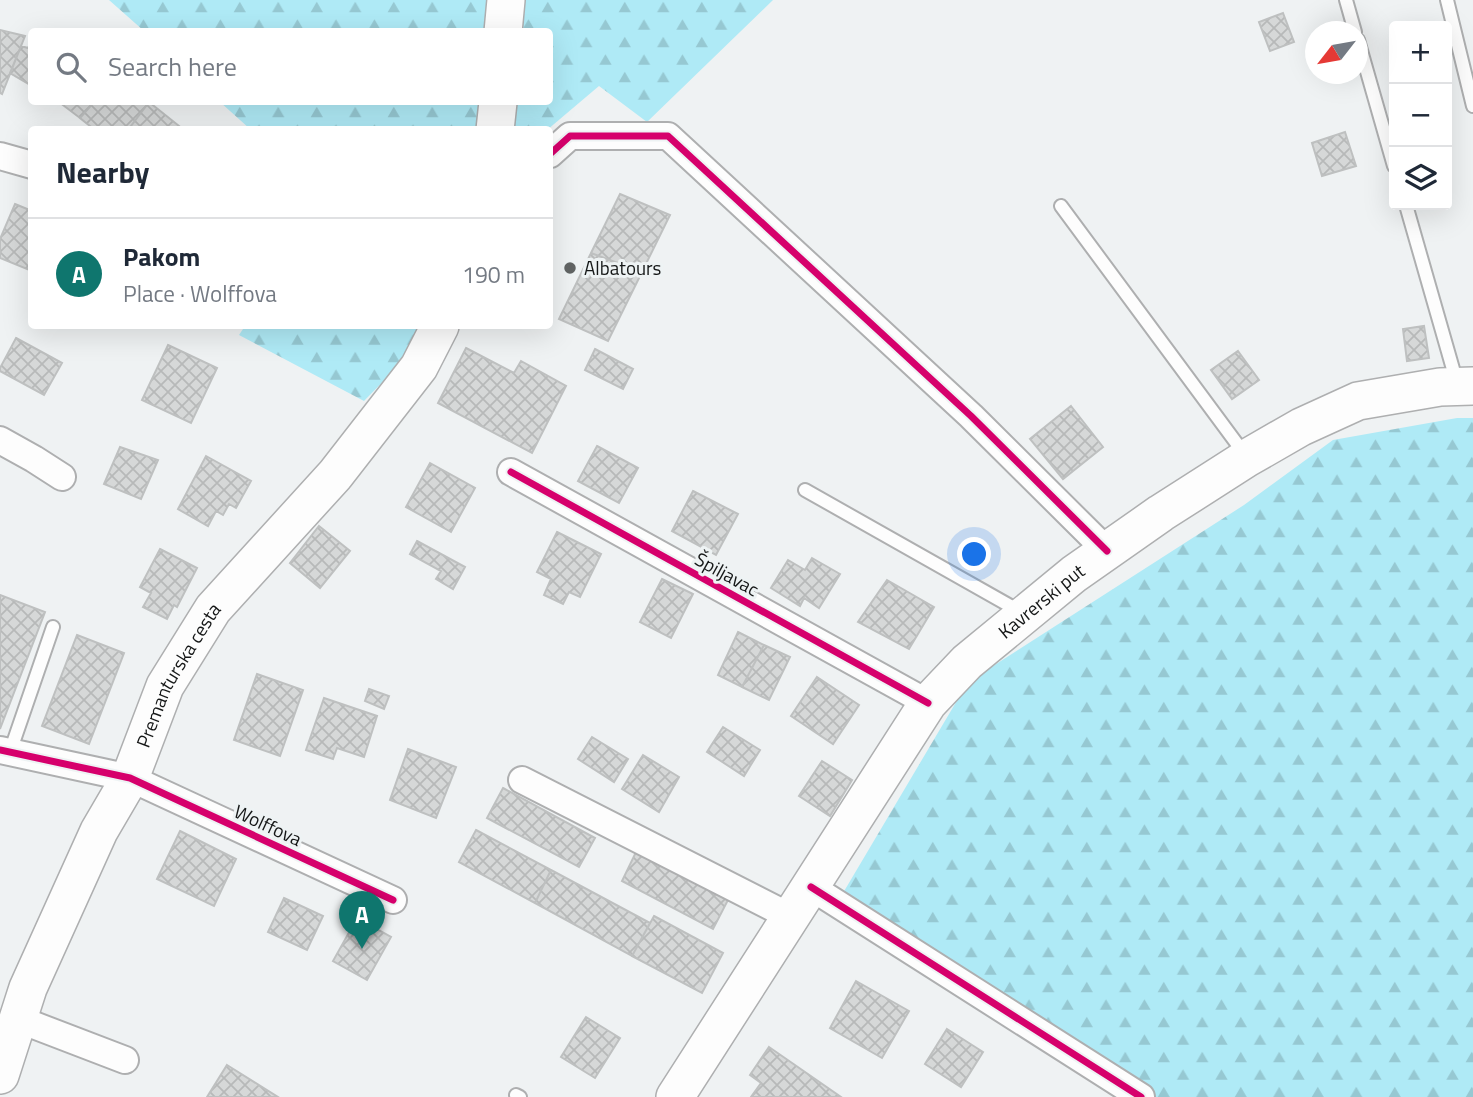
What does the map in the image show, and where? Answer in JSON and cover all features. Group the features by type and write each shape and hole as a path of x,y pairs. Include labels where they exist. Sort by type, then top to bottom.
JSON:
{"main road":[{"path":"503,28 506,0"},
{"path":"495,126 498,105"},
{"name":"Premanturska cesta","path":"0,1075 29,988 99,831 130,778 165,687 213,609 335,475 419,367 438,329"},
{"name":"Kavrerski put","path":"675,1097 928,703 967,662 1074,574 1247,458 1301,427 1358,401 1440,387 1466,386"}],"street":[{"path":"553,151 570,136 667,136 971,416 1107,551"},
{"path":"0,156 28,164"},
{"path":"0,440 62,477"},
{"name":"Špiljavac","path":"511,472 928,703"},
{"name":"Wolffova","path":"5,751 130,778 393,900"},
{"path":"522,780 801,902 1141,1097"},
{"path":"18,1019 125,1060"}],"lane":[{"path":"1346,0 1352,21"},
{"path":"1447,0 1473,106"},
{"path":"1368,77 1389,149"},
{"path":"1061,206 1247,458"},
{"path":"1408,210 1466,386"},
{"path":"805,490 1025,614"},
{"path":"5,751 53,627"}],"green space":[{"path":"109,0 773,0 647,122 599,86 552,126 247,126 223,105 553,105 553,28 141,28"},
{"path":"243,329 416,329 410,354 364,401 239,335"},
{"path":"1457,418 1473,418 1473,1097 1156,1097 1109,1069 843,893 968,682 1244,505 1333,440"}],"building":[{"path":"1283,13 1294,42 1270,51 1259,22"},
{"path":"0,30 25,36 2,94 0,93"},
{"path":"21,46 28,48 28,84 10,73"},
{"path":"63,105 91,105 80,118"},
{"path":"91,105 147,105 131,126 90,126 80,118"},
{"path":"147,105 153,105 179,126 131,126"},
{"path":"1345,132 1356,166 1322,176 1312,143"},
{"path":"620,194 670,215 642,272 591,253"},
{"path":"15,204 28,209 28,269 0,258 0,239"},
{"path":"591,253 642,272 608,341 559,319"},
{"path":"1424,326 1429,358 1407,361 1403,329"},
{"path":"16,338 62,363 44,395 0,371"},
{"path":"168,345 217,368 191,423 142,400"},
{"path":"466,348 514,373 521,361 566,386 532,453 438,403"},
{"path":"595,349 633,369 623,389 585,370"},
{"path":"1238,351 1259,380 1232,399 1211,370"},
{"path":"1071,406 1103,447 1063,479 1030,439"},
{"path":"597,446 638,468 619,503 578,481"},
{"path":"120,447 158,460 141,499 104,484"},
{"path":"206,456 251,481 236,508 229,504 223,515 216,511 208,526 178,509"},
{"path":"430,463 475,488 451,532 406,507"},
{"path":"693,491 738,514 716,555 672,531"},
{"path":"319,526 350,551 320,588 290,563"},
{"path":"557,532 601,554 580,597 569,592 563,604 544,595 551,579 537,572"},
{"path":"417,541 465,567 453,589 436,579 441,571 410,554"},
{"path":"160,549 197,568 177,607 174,605 167,619 143,607 151,593 140,587"},
{"path":"812,558 840,574 819,608 804,598 800,606 771,588 788,560 805,570"},
{"path":"662,579 693,594 671,638 640,622"},
{"path":"887,580 934,607 909,649 858,622"},
{"path":"0,595 45,612 0,729"},
{"path":"738,632 764,645 742,687 718,675"},
{"path":"77,635 124,653 89,744 42,726"},
{"path":"764,645 790,657 769,700 742,687"},
{"path":"257,674 303,690 280,756 234,740"},
{"path":"817,677 859,705 833,744 791,716"},
{"path":"369,689 389,696 384,709 365,701"},
{"path":"324,698 377,716 364,757 337,748 333,759 306,750"},
{"path":"723,727 760,750 744,776 707,752"},
{"path":"592,737 628,759 614,782 578,759"},
{"path":"408,749 456,767 436,818 390,800"},
{"path":"643,755 679,777 659,812 622,789"},
{"path":"822,761 852,780 830,816 799,796"},
{"path":"503,788 595,838 579,867 487,818"},
{"path":"476,830 551,870 535,903 459,862"},
{"path":"180,831 236,859 214,906 157,879"},
{"path":"636,852 728,900 713,929 622,881"},
{"path":"551,870 650,923 632,956 535,903"},
{"path":"284,898 323,916 307,950 268,932"},
{"path":"654,916 723,953 702,993 632,956"},
{"path":"357,918 391,937 367,980 333,961"},
{"path":"856,981 909,1011 882,1058 830,1028"},
{"path":"586,1017 620,1038 595,1078 561,1057"},
{"path":"947,1029 983,1052 961,1087 925,1064"},
{"path":"769,1047 841,1097 751,1097 761,1083 750,1075"},
{"path":"227,1065 278,1097 207,1097"}],"cycle path":[{"path":"553,151 570,136 668,136 971,416 1107,551"},
{"path":"511,472 928,703"},
{"path":"0,750 130,778 393,900"},
{"path":"811,887 1141,1097"}],"place":[{"name":"Albatours","path":"570,268"},
{"name":"Pakom","path":"362,949"}]}
